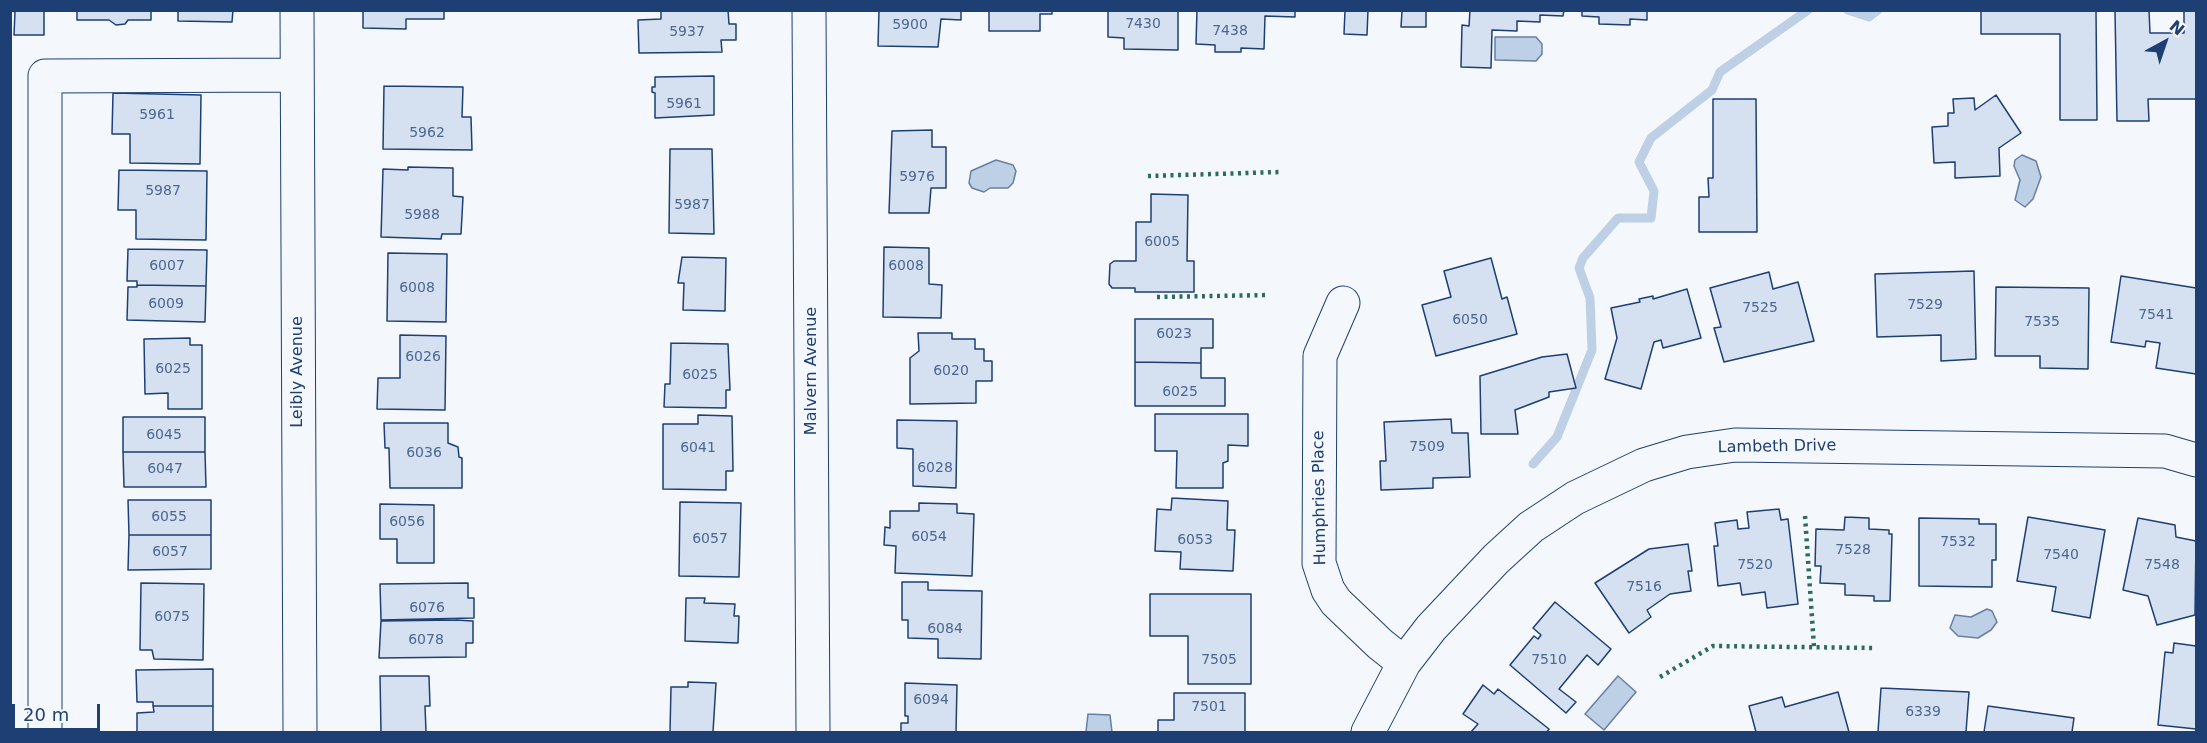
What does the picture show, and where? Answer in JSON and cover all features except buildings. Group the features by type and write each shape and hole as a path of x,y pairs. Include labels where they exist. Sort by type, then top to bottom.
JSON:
{"street":[{"name":"Leibly Avenue","path":"297,10 300,732"},
{"name":"Malvern Avenue","path":"809,10 813,732"},
{"path":"45,732 45,76 297,75"},
{"name":"Humphries Place","path":"1343,303 1320,356 1319,563 1328,590 1346,613 1404,663"},
{"name":"Lambeth Drive","path":"1368,732 1404,663 1431,628 1479,576 1531,526 1603,483 1644,465 1687,452 1735,445 2165,451 2196,460"}],"water":[{"path":"1495,37 1536,37 1542,44 1542,54 1536,61 1495,60"},
{"path":"2022,155 2036,161 2041,177 2033,199 2025,207 2015,200 2020,180 2014,166 2015,160"},
{"path":"996,160 1013,165 1016,171 1013,183 1008,188 990,188 984,192 972,188 969,183 971,171"},
{"path":"1987,609 1992,611 1997,622 1991,630 1978,638 1958,636 1950,628 1955,615 1971,617"},
{"path":"1618,676 1636,692 1604,730 1585,714"},
{"path":"1088,714 1110,715 1112,732 1086,732"}],"waterway":[{"path":"1533,464 1557,437 1592,350 1590,298 1579,268 1583,258 1618,218 1651,218 1654,191 1639,162 1651,138 1712,90 1720,72 1808,10"},
{"path":"1848,10 1869,17 1878,10"}],"hedge":[{"path":"1148,176 1280,172"},
{"path":"1157,297 1269,295"},
{"path":"1805,516 1814,647"},
{"path":"1660,677 1713,646 1876,648"}]}
